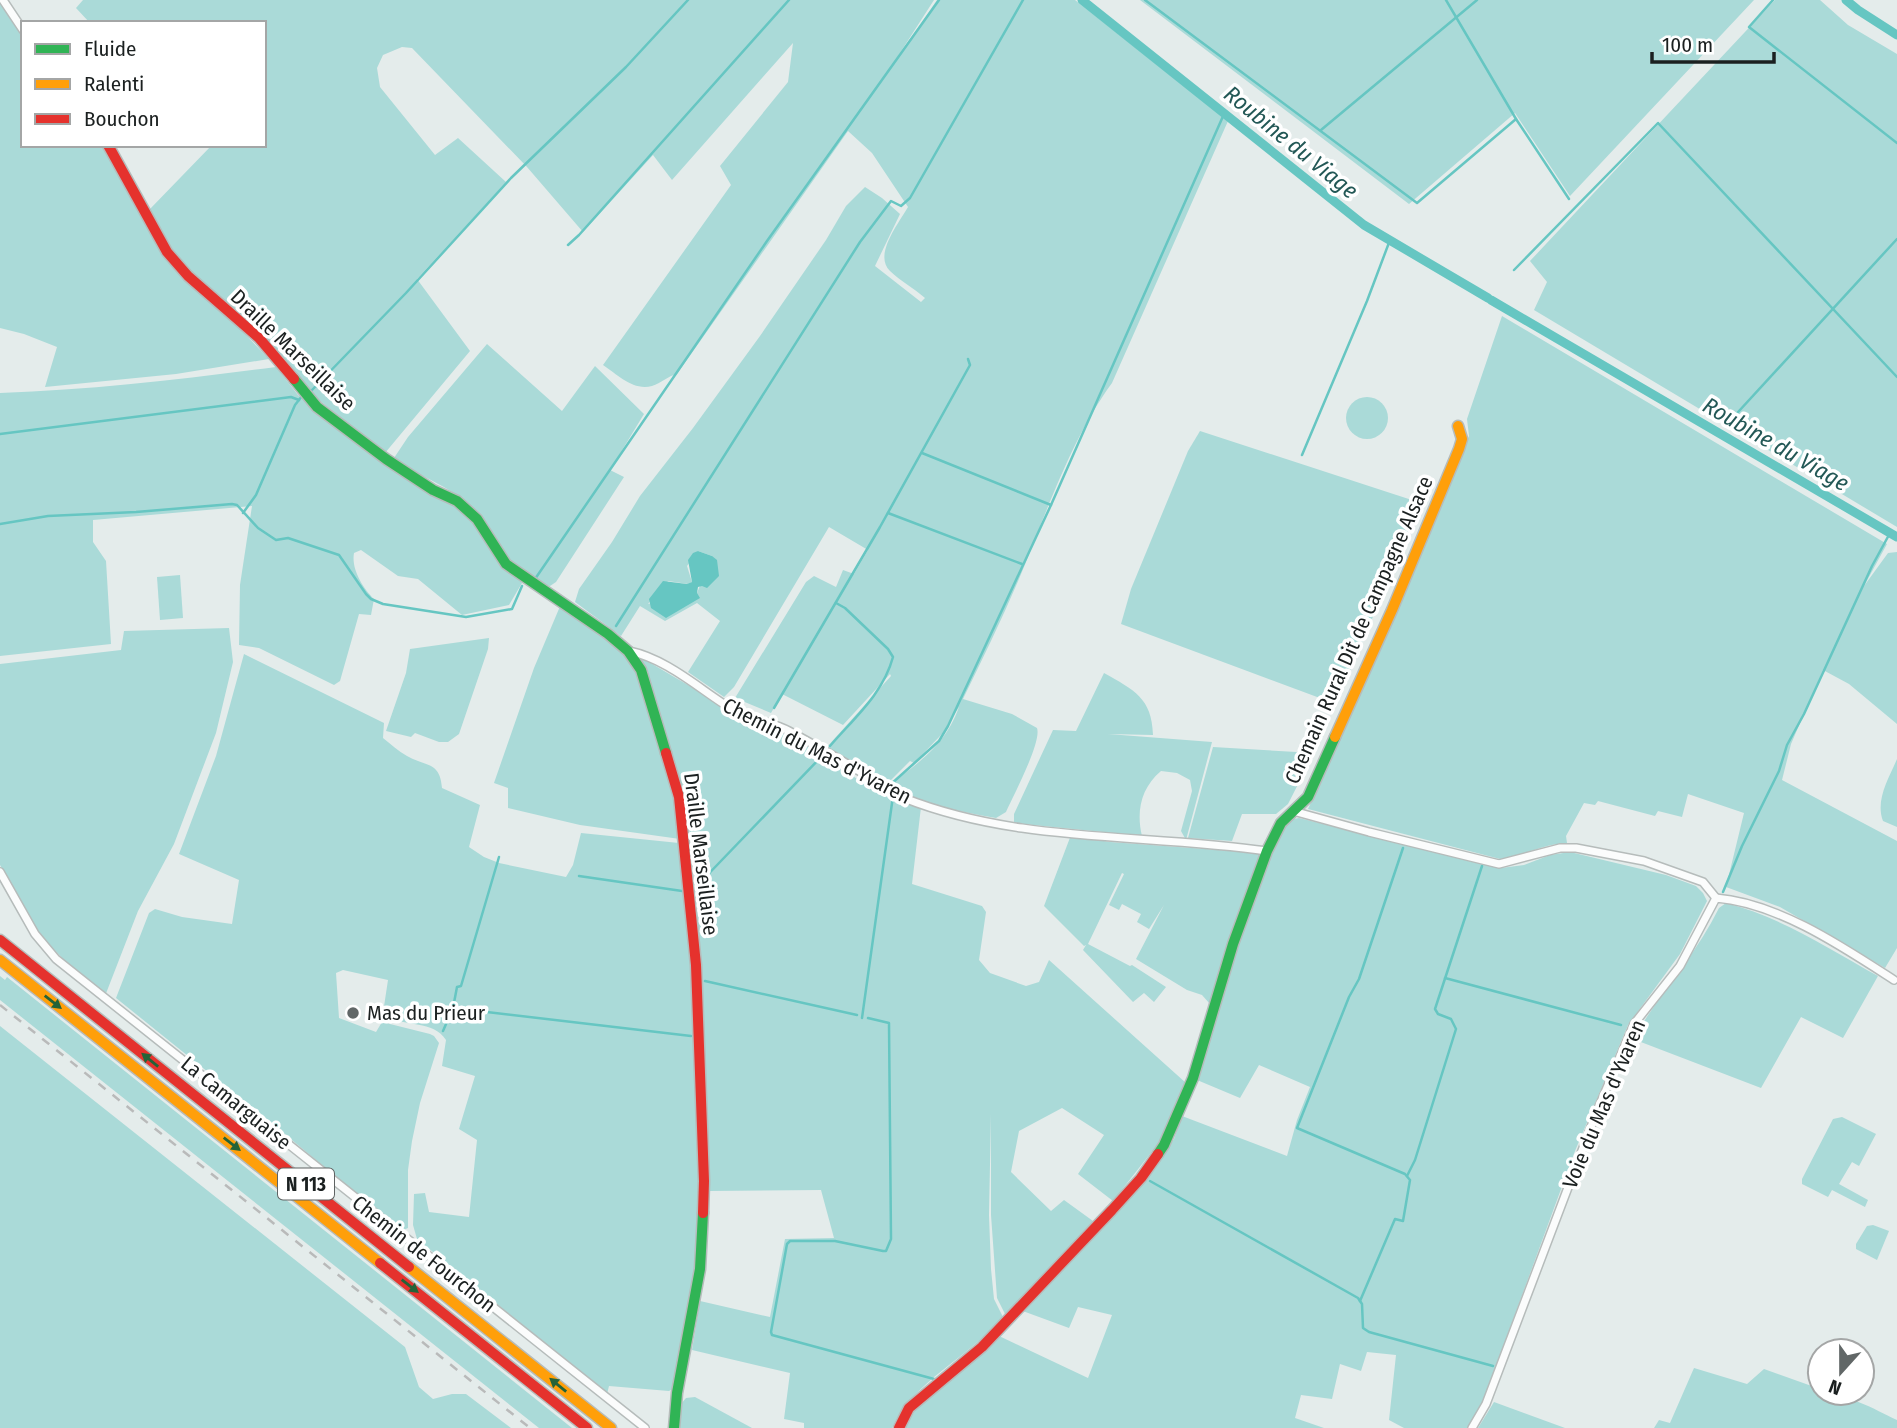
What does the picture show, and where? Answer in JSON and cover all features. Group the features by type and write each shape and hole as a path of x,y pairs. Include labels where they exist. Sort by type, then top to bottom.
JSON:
{"main road":[{"name":"Draille Marseillaise","path":"109,147 167,252 188,276 258,338 317,407 386,459 433,490 457,501 477,519 506,564 607,634 628,651 641,670 679,797 695,965 704,1181 701,1256 693,1315 677,1393 674,1428"},
{"name":"Chemain Rural Dit de Campagne Alsace","path":"899,1428 909,1408 982,1347 1112,1210 1141,1178 1164,1145 1193,1079 1233,944 1267,851 1281,822 1308,797 1392,610 1459,449 1462,439 1458,426"},
{"name":"La Camarguaise","path":"0,940 611,1428"},
{"name":"La Camarguaise","path":"0,960 587,1428"}],"street":[{"path":"3,0 21,27"},
{"name":"Chemin du Mas d'Yvaren","path":"628,651 639,653 681,674 746,718 786,729 908,800 953,814 1025,829 1123,840 1229,845 1267,851"},
{"path":"1293,811 1499,864 1560,848 1576,848 1644,861 1703,882 1716,898 1731,899 1777,912 1894,980"},
{"name":"Chemin de Fourchon","path":"0,872 35,934 56,959 645,1428"},
{"name":"Voie du Mas d'Yvaren","path":"1472,1428 1486,1404 1597,1111 1634,1024 1680,966 1716,898"}],"shaded area":[{"path":"0,0 21,31 21,147 104,147 160,246 269,359 176,374 45,387 57,347 0,328"},
{"path":"83,0 934,0 887,73 937,0 1075,0 1228,121 1112,383 1086,424 1064,470 1011,597 963,699 1012,714 1037,728 1031,757 1006,812 996,818 968,813 928,802 888,786 939,743 959,707 942,734 914,763 910,761 888,783 826,748 890,674 843,725 782,694 771,713 735,698 806,582 814,576 836,587 843,570 854,574 868,550 829,527 734,687 724,697 688,672 720,621 697,603 665,621 640,606 621,636 575,602 579,589 640,496 760,336 846,206 865,187 900,214 875,266 921,302 925,298 890,271 884,256 889,239 908,207 872,153 848,131 677,374 645,387 626,381 603,365 731,185 720,166 788,82 793,43 672,180 653,155 583,232 527,167 412,48 402,47 383,55 377,68 380,87 435,155 458,138 506,182 417,279 470,351 385,453 310,393 195,277 170,247 149,210 210,147 266,147 266,21 88,21 76,8","holes":["698,551 712,556 697,593 648,604 668,581 688,584 692,582 687,566"]},
{"path":"1140,0 1754,0 1570,196 1515,113 1409,204"},
{"path":"1775,0 1820,0 1848,25 1897,54 1897,527 1534,310 1547,282 1530,261"},
{"path":"1502,316 1887,544 1864,586 1888,553 1897,552 1897,724 1849,684 1823,670 1791,744 1782,780 1897,841 1897,948 1885,968 1780,907 1726,887 1744,813 1688,794 1682,817 1658,811 1655,816 1598,801 1595,805 1584,803 1566,836 1567,843 1500,859 1308,809 1399,608 1469,436 1467,419"},
{"path":"487,344 562,411 595,366 644,414 610,470 624,477 556,582 550,586 523,574 514,565 481,518 465,501 397,463 394,458 408,437"},
{"path":"276,367 298,395 389,466 450,500 467,513 522,583 509,605 462,615 418,579 398,576 361,550 354,553 354,565 359,578 374,599 371,615 359,614 340,681 334,685 259,648 239,645 240,585 252,506 93,520 93,542 106,561 111,644 0,656 0,393 104,387"},
{"path":"1367,397 1382,403 1388,418 1382,433 1367,439 1352,433 1346,418 1352,403"},
{"path":"1200,431 1421,503 1336,704 1121,624 1131,589 1188,451"},
{"path":"180,575 183,618 160,620 157,577"},
{"path":"561,604 619,646 638,670 674,791 680,839 580,825 508,808 508,788 494,783 534,668"},
{"path":"229,628 233,662 216,733 174,844 138,911 105,996 72,968 39,934 0,865 0,664 121,650 124,631"},
{"path":"489,638 488,649 459,734 448,742 439,742 415,733 411,737 386,731 406,673 410,649"},
{"path":"244,654 384,723 383,738 407,756 435,769 441,779 442,788 480,805 469,847 484,857 499,863 566,877 573,865 581,833 679,843 694,978 700,1121 700,1248 674,1388 669,1391 609,1386 607,1394 417,1239 413,1225 414,1194 425,1193 429,1212 469,1217 477,1140 459,1129 475,1076 442,1066 446,1040 440,1033 425,1026 398,1021 383,1013 388,980 343,970 336,973 339,1018 376,1032 382,1022 430,1034 439,1043 420,1103 412,1141 408,1170 408,1228 401,1231 116,998 149,913 155,909 182,917 232,924 239,880 179,854 216,756"},
{"path":"642,658 744,718 788,734 862,782 893,798 921,807 912,884 982,906 986,912 979,960 990,973 1026,986 1039,982 1049,960 1186,1083 1165,1135 1113,1201 1078,1174 1104,1135 1062,1108 1019,1131 1011,1172 1051,1211 1064,1200 1093,1221 1006,1316 997,1298 991,1215 991,1114 989,1215 991,1269 994,1299 1003,1317 913,1397 892,1428 804,1428 804,1423 784,1419 790,1373 692,1350 700,1301 770,1317 785,1239 834,1238 821,1190 709,1191 702,982 692,845 683,796 649,682 639,660"},
{"path":"1104,673 1139,696 1149,712 1153,735 1108,734 1212,742 1186,840 1181,831 1192,791 1190,780 1177,773 1161,771 1149,785 1142,800 1142,836 1014,823 1014,814 1053,730 1076,731"},
{"path":"1213,747 1314,753 1288,804 1276,814 1242,814 1232,841 1188,838"},
{"path":"1897,759 1897,827 1883,821 1881,805 1884,789"},
{"path":"1299,818 1501,868 1524,865 1550,855 1570,852 1666,875 1696,886 1707,901 1680,954 1628,1025 1575,1151 1484,1399 1468,1428 1404,1428 1389,1420 1396,1355 1367,1352 1361,1371 1340,1364 1332,1399 1301,1395 1295,1418 1324,1428 905,1428 917,1407 997,1335 1088,1378 1112,1315 1078,1307 1069,1328 1020,1310 1135,1193 1174,1139 1182,1116 1287,1156 1310,1087 1259,1065 1240,1098 1197,1080 1245,925 1271,853 1285,825"},
{"path":"1071,835 1110,842 1260,853 1210,1004 1202,995 1187,990 1136,959 1164,905 1149,929 1137,922 1141,914 1122,904 1119,910 1109,905 1124,874 1122,873 1088,944 1132,965 1166,987 1154,1002 1144,993 1133,1002 1083,950 1086,945 1044,906"},
{"path":"1726,903 1785,925 1878,976 1843,1038 1801,1017 1761,1088 1633,1039 1700,942 1719,908"},
{"path":"0,976 5,980 7,977 572,1428 539,1428 0,1000"},
{"path":"0,1026 405,1347 419,1387 433,1399 466,1394 511,1428 0,1428"},
{"path":"1842,1117 1876,1134 1859,1166 1852,1162 1839,1184 1868,1200 1865,1207 1832,1190 1828,1197 1802,1184 1802,1179 1833,1119"},
{"path":"1873,1225 1889,1231 1877,1260 1856,1249 1856,1244 1867,1226"},
{"path":"1694,1368 1747,1384 1764,1369 1806,1384 1806,1407 1869,1407 1897,1420 1897,1428 1654,1428 1659,1420 1670,1423"},
{"path":"695,1397 752,1428 678,1428 681,1404 686,1398"},
{"path":"1494,1402 1565,1428 1478,1428"}],"water":[{"path":"698,551 717,560 719,576 707,588 698,587 700,598 666,618 651,608 649,599 663,581 687,584 692,582 688,560"}],"waterway":[{"path":"312,390 406,293 511,178 626,67 688,0"},
{"path":"568,245 789,0"},
{"path":"535,579 767,241 939,0"},
{"path":"616,626 860,242 891,201 901,206 910,198 1023,0"},
{"name":"Roubine du Viage","path":"1082,0 1364,225 1488,298"},
{"path":"1145,0 1417,203 1516,119"},
{"path":"1446,0 1516,119 1569,199"},
{"path":"1321,130 1477,0"},
{"path":"1773,0 1749,27 1897,143"},
{"path":"1846,0 1897,35"},
{"path":"890,785 939,741 948,726 1051,505 1224,114"},
{"path":"1514,270 1658,123 1897,377"},
{"path":"1728,423 1897,239"},
{"path":"1302,455 1390,240"},
{"name":"Roubine du Viage","path":"1491,300 1897,537"},
{"path":"774,708 880,527 970,365 968,359"},
{"path":"243,513 256,495 295,405 302,396"},
{"path":"0,434 291,397 299,400"},
{"path":"922,453 1051,505"},
{"path":"0,524 48,516 232,504 237,505 258,528 276,540 288,538 339,555 366,594 383,604 466,617 512,609 522,586"},
{"path":"888,513 1022,564"},
{"path":"1723,892 1779,771 1787,745 1890,533"},
{"path":"830,746 875,694 893,657 845,608 836,603"},
{"path":"694,889 821,757"},
{"path":"862,1018 893,796"},
{"path":"1360,1301 1395,1219 1403,1221 1410,1180 1405,1174 1297,1128 1349,997 1359,979 1403,848"},
{"path":"443,1031 453,1008 457,987 461,986 499,857"},
{"path":"1407,1176 1415,1160 1456,1029 1451,1019 1438,1014 1435,1009 1482,866"},
{"path":"579,876 682,891"},
{"path":"1445,978 1621,1025"},
{"path":"705,981 857,1015"},
{"path":"453,1008 691,1036"},
{"path":"868,1018 889,1023 891,1239 886,1251 835,1241 790,1241 787,1244 771,1332 772,1335 934,1379"},
{"path":"1150,1181 1358,1298 1362,1304 1363,1328 1369,1332 1493,1366"}],"railway":[{"path":"0,1005 530,1428"}],"traffic: fast":[{"path":"294,379 317,407 386,459 433,490 457,501 477,519 506,564 608,634 628,651 641,670 666,753"},
{"path":"1158,1154 1193,1078 1233,944 1267,851 1281,823 1308,797 1335,737"},
{"path":"674,1428 677,1393 700,1269 703,1213"}],"traffic: slow":[{"path":"1335,737 1392,610 1459,449 1462,439 1458,426"},
{"path":"0,960 380,1263"},
{"path":"409,1267 611,1428"}],"traffic: jam":[{"path":"109,147 167,252 188,276 259,338 294,379"},
{"path":"666,753 679,797 696,965 703,1213"},
{"path":"0,940 409,1267"},
{"path":"899,1428 909,1408 982,1347 1112,1210 1158,1154"},
{"path":"380,1263 587,1428"}],"place":[{"name":"Mas du Prieur","path":"353,1013"}]}
